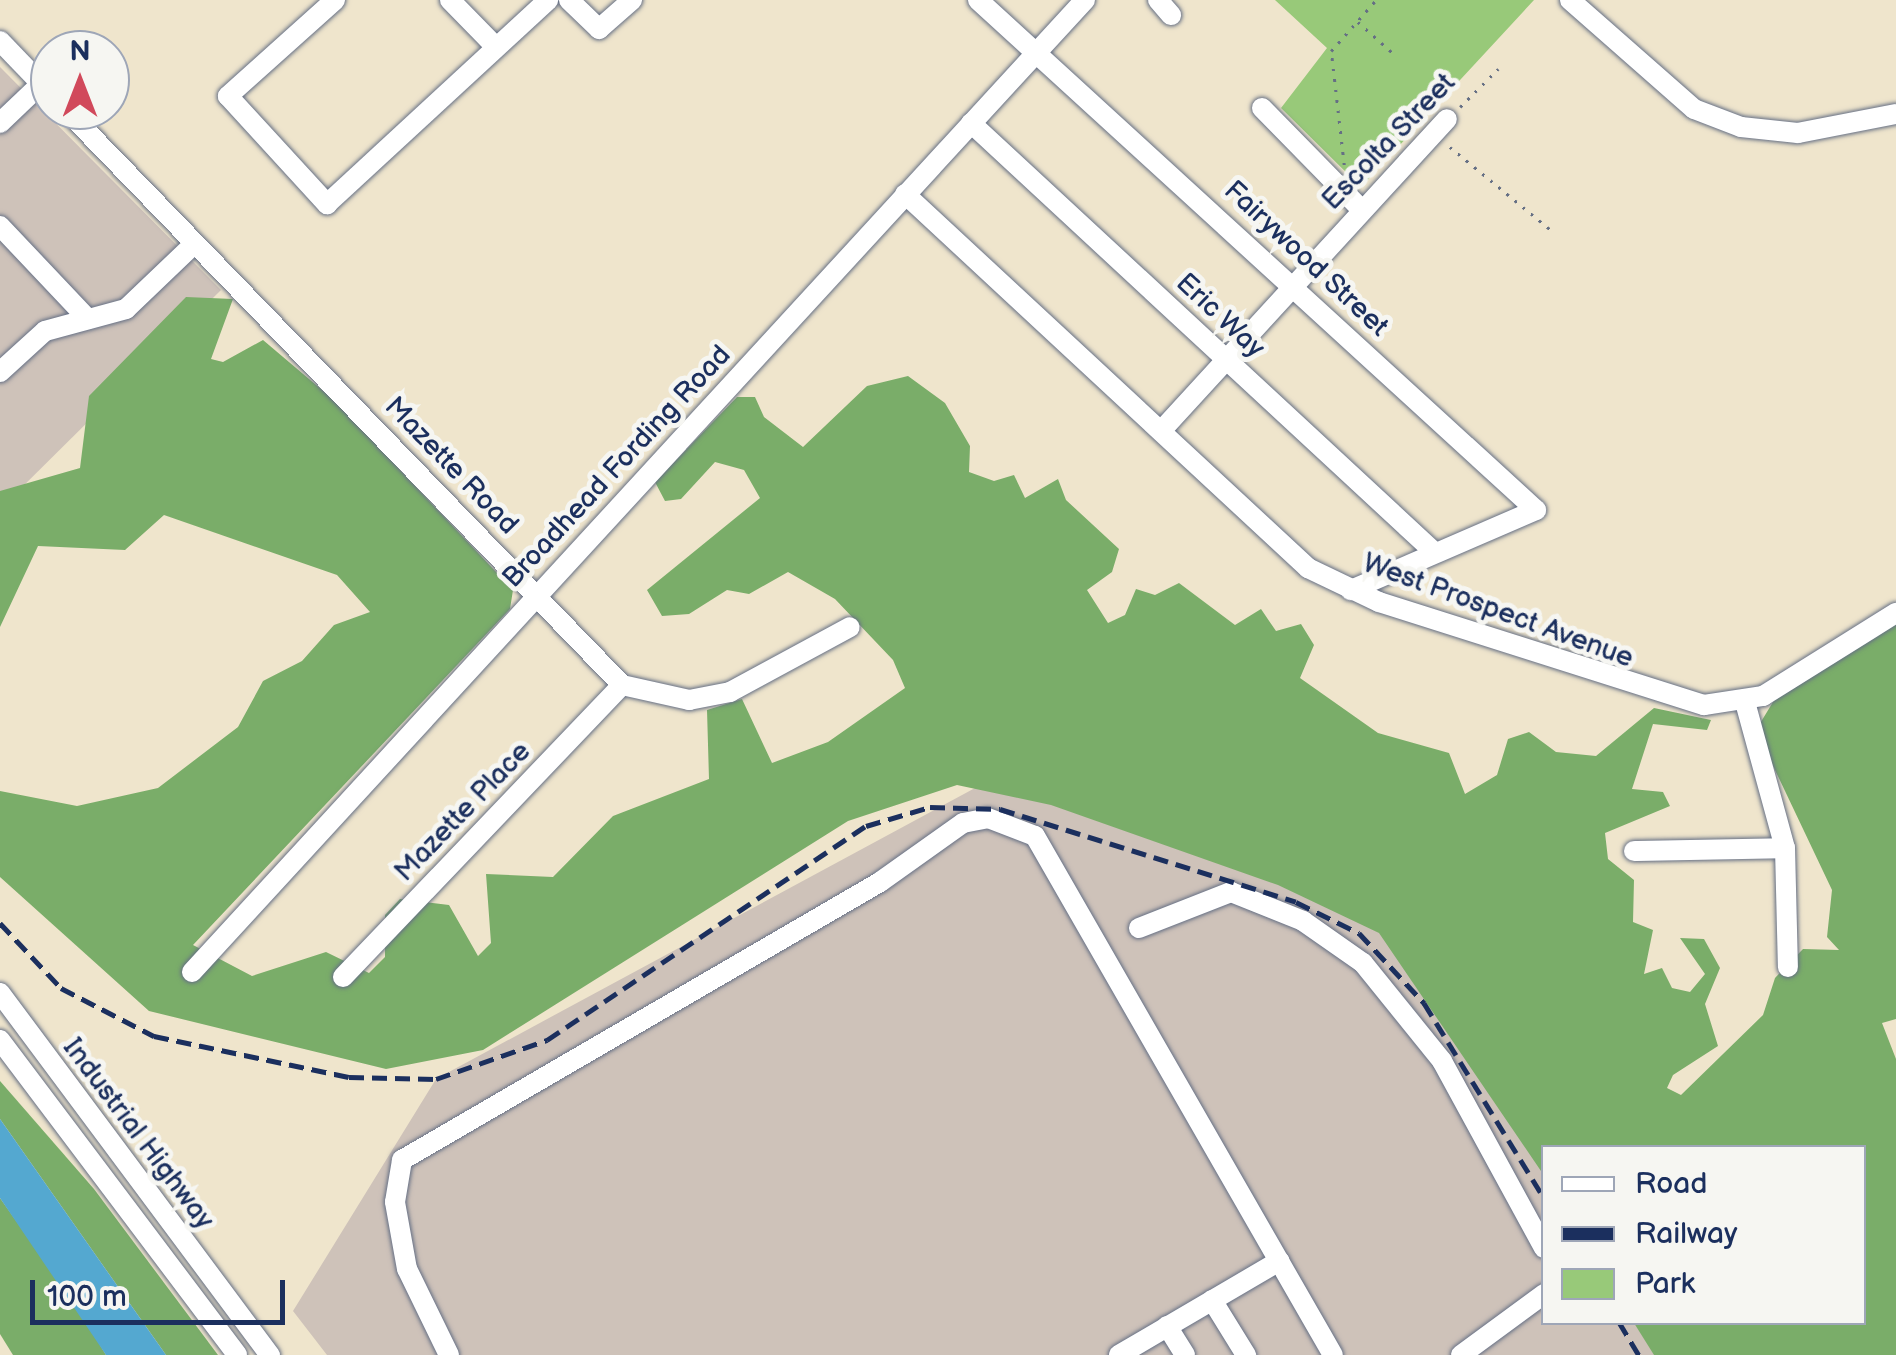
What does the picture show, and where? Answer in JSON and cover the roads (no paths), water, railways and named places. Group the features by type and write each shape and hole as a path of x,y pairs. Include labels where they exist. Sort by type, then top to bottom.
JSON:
{"street":[{"path":"335,0 228,96 327,204 548,0"},
{"path":"450,0 496,46"},
{"path":"569,0 599,29 632,0"},
{"name":"Fairywood Street","path":"978,0 1294,284 1536,510 1432,550"},
{"name":"Broadhead Fording Road","path":"192,972 1085,0"},
{"path":"1570,0 1694,109 1741,127 1798,133 1896,114"},
{"path":"0,41 30,72"},
{"path":"0,124 30,101"},
{"path":"1262,108 1360,208"},
{"name":"Eric Way","path":"971,123 1432,550"},
{"name":"Escolta Street","path":"1160,431 1360,208 1440,126"},
{"name":"Mazette Road","path":"85,130 539,592 622,685"},
{"name":"West Prospect Avenue","path":"905,194 1308,568 1351,590 1642,692 1704,705 1744,702 1896,612"},
{"path":"0,226 88,320"},
{"path":"0,372 45,331 126,309 195,244"},
{"path":"1351,590 1432,550"},
{"path":"622,685 673,699 730,692 850,626"},
{"name":"Mazette Place","path":"343,977 622,685"},
{"path":"1744,702 1785,848 1788,967"},
{"path":"448,1355 406,1268 395,1202 402,1160 880,882 963,823 988,818 1034,836 1334,1355"},
{"path":"1634,851 1785,848"},
{"path":"1139,928 1231,892 1303,921 1363,963 1442,1062 1541,1243"},
{"name":"Industrial Highway","path":"0,993 270,1355"},
{"name":"Industrial Highway","path":"0,1040 237,1355"},
{"path":"1127,1353 1279,1261"},
{"path":"1461,1355 1541,1296"},
{"path":"1212,1300 1246,1355"},
{"path":"1167,1326 1184,1355"}],"water":[{"path":"0,1119 166,1355 106,1355 0,1198"}],"railway":[{"path":"0,923 61,988 154,1036 349,1077 436,1079 547,1040 866,826 930,807 1000,809 1296,902 1359,933 1424,1003 1541,1193"},
{"path":"1621,1325 1639,1355"}]}
